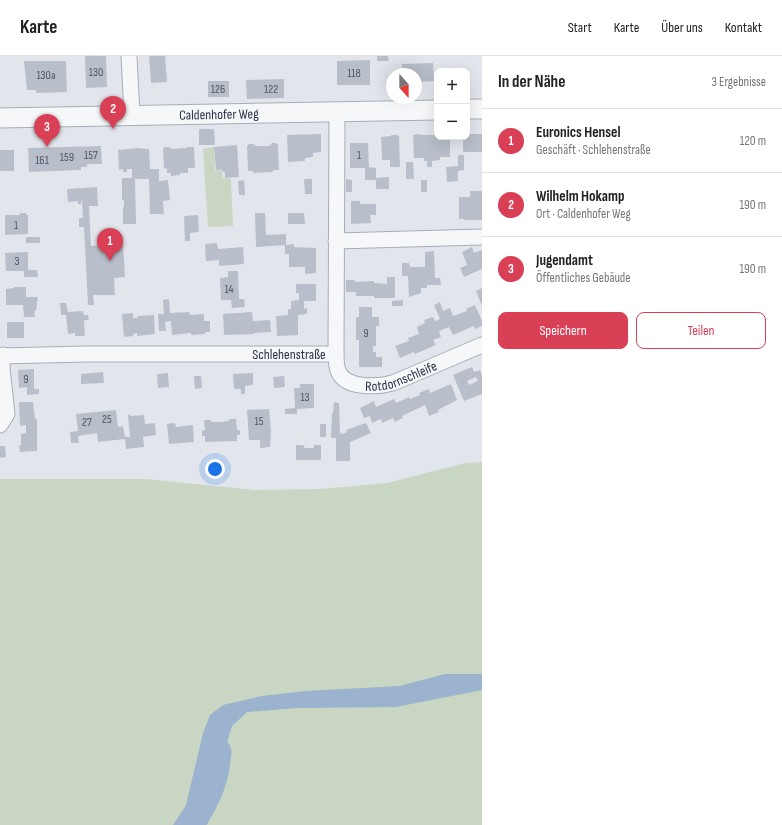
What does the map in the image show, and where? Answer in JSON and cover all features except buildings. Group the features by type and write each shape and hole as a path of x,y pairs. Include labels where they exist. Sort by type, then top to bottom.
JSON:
{"street":[{"path":"129,56 132,115"},
{"path":"470,110 482,109"},
{"name":"Caldenhofer Weg","path":"0,118 434,110"},
{"name":"Schlehenstraße","path":"1,355 336,354 337,112"},
{"path":"336,241 482,237"},
{"name":"Rotdornschleife","path":"336,354 337,367 342,376 356,383 375,387 393,383 482,345"},
{"path":"0,425 7,414 1,355"}],"green space":[{"path":"214,147 215,170 222,171 223,178 231,179 233,226 208,227 203,149"},
{"path":"482,462 482,825 0,825 0,479 146,479 255,490 320,489 387,483 466,463"}],"water":[{"path":"445,674 482,674 482,690 396,707 298,708 247,712 232,726 208,807 196,825 173,825 186,805 203,733 210,715 223,705 262,696 306,691 399,686"}],"waterway":[{"path":"193,825 212,790 217,772 220,751"}],"place":[{"name":"Wilhelm Hokamp","path":"113,129"},
{"name":"Jugendamt","path":"47,147"},
{"name":"Euronics Hensel","path":"110,261"}]}
